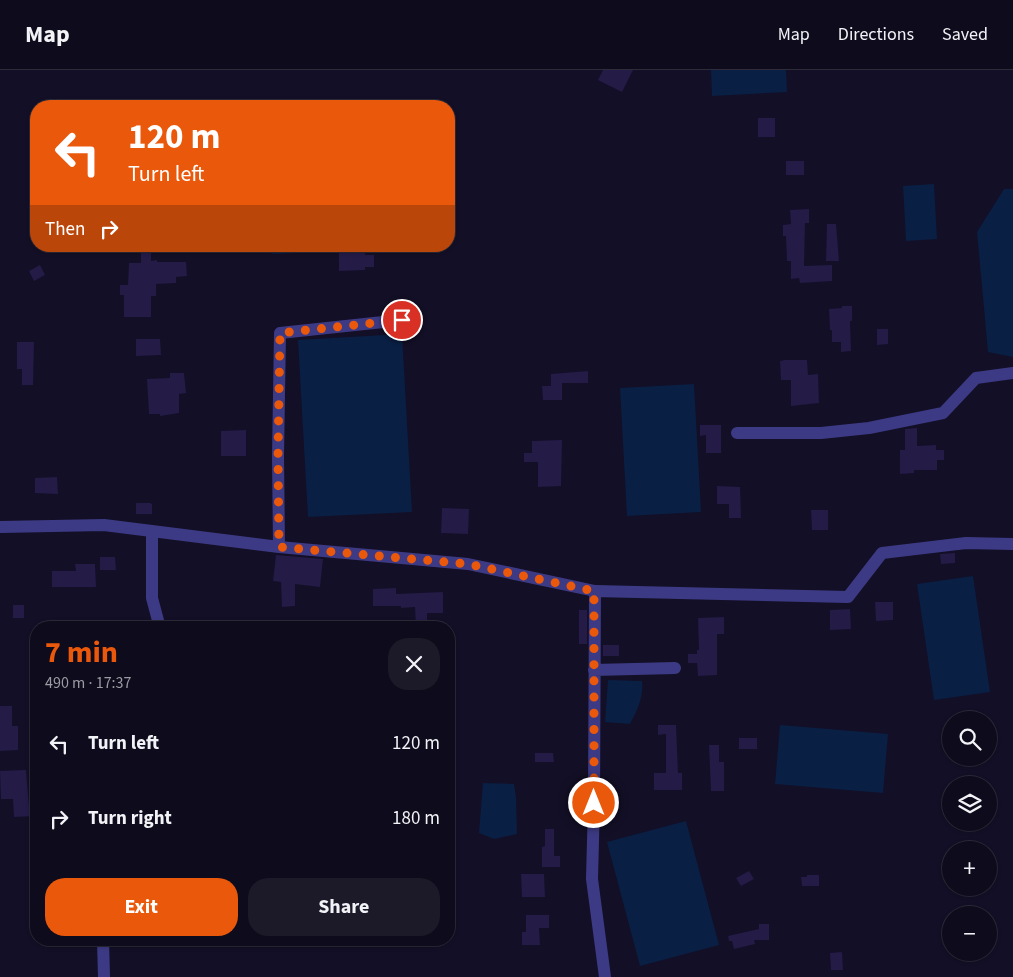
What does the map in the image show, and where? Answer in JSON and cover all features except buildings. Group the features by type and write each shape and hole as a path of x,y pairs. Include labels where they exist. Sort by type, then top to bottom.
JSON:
{"street":[{"path":"279,547 280,333 402,320"},
{"path":"737,433 821,433 869,428 943,413 976,378 1013,373"},
{"path":"0,527 104,525 279,547 468,564 594,591 848,596 882,554 966,543 1013,544"},
{"path":"152,531 152,598 158,621"},
{"path":"594,591 592,879 605,977"},
{"path":"594,670 675,668"},
{"path":"103,946 104,977"}],"water":[{"path":"711,70 786,70 787,92 712,96"},
{"path":"934,184 937,239 906,241 903,186"},
{"path":"1004,189 1013,189 1013,357 988,352 977,232"},
{"path":"272,252 321,252 272,254"},
{"path":"402,334 412,512 308,517 298,340"},
{"path":"694,384 701,512 627,516 620,388"},
{"path":"973,576 990,692 934,700 917,584"},
{"path":"608,680 642,681 641,698 630,724 605,722"},
{"path":"780,725 888,734 883,793 775,784"},
{"path":"483,783 514,784 517,834 494,839 479,833"},
{"path":"686,821 719,945 640,966 607,842"}],"route":[{"path":"402,320 280,333 279,547 468,564 594,591 594,803"}]}
